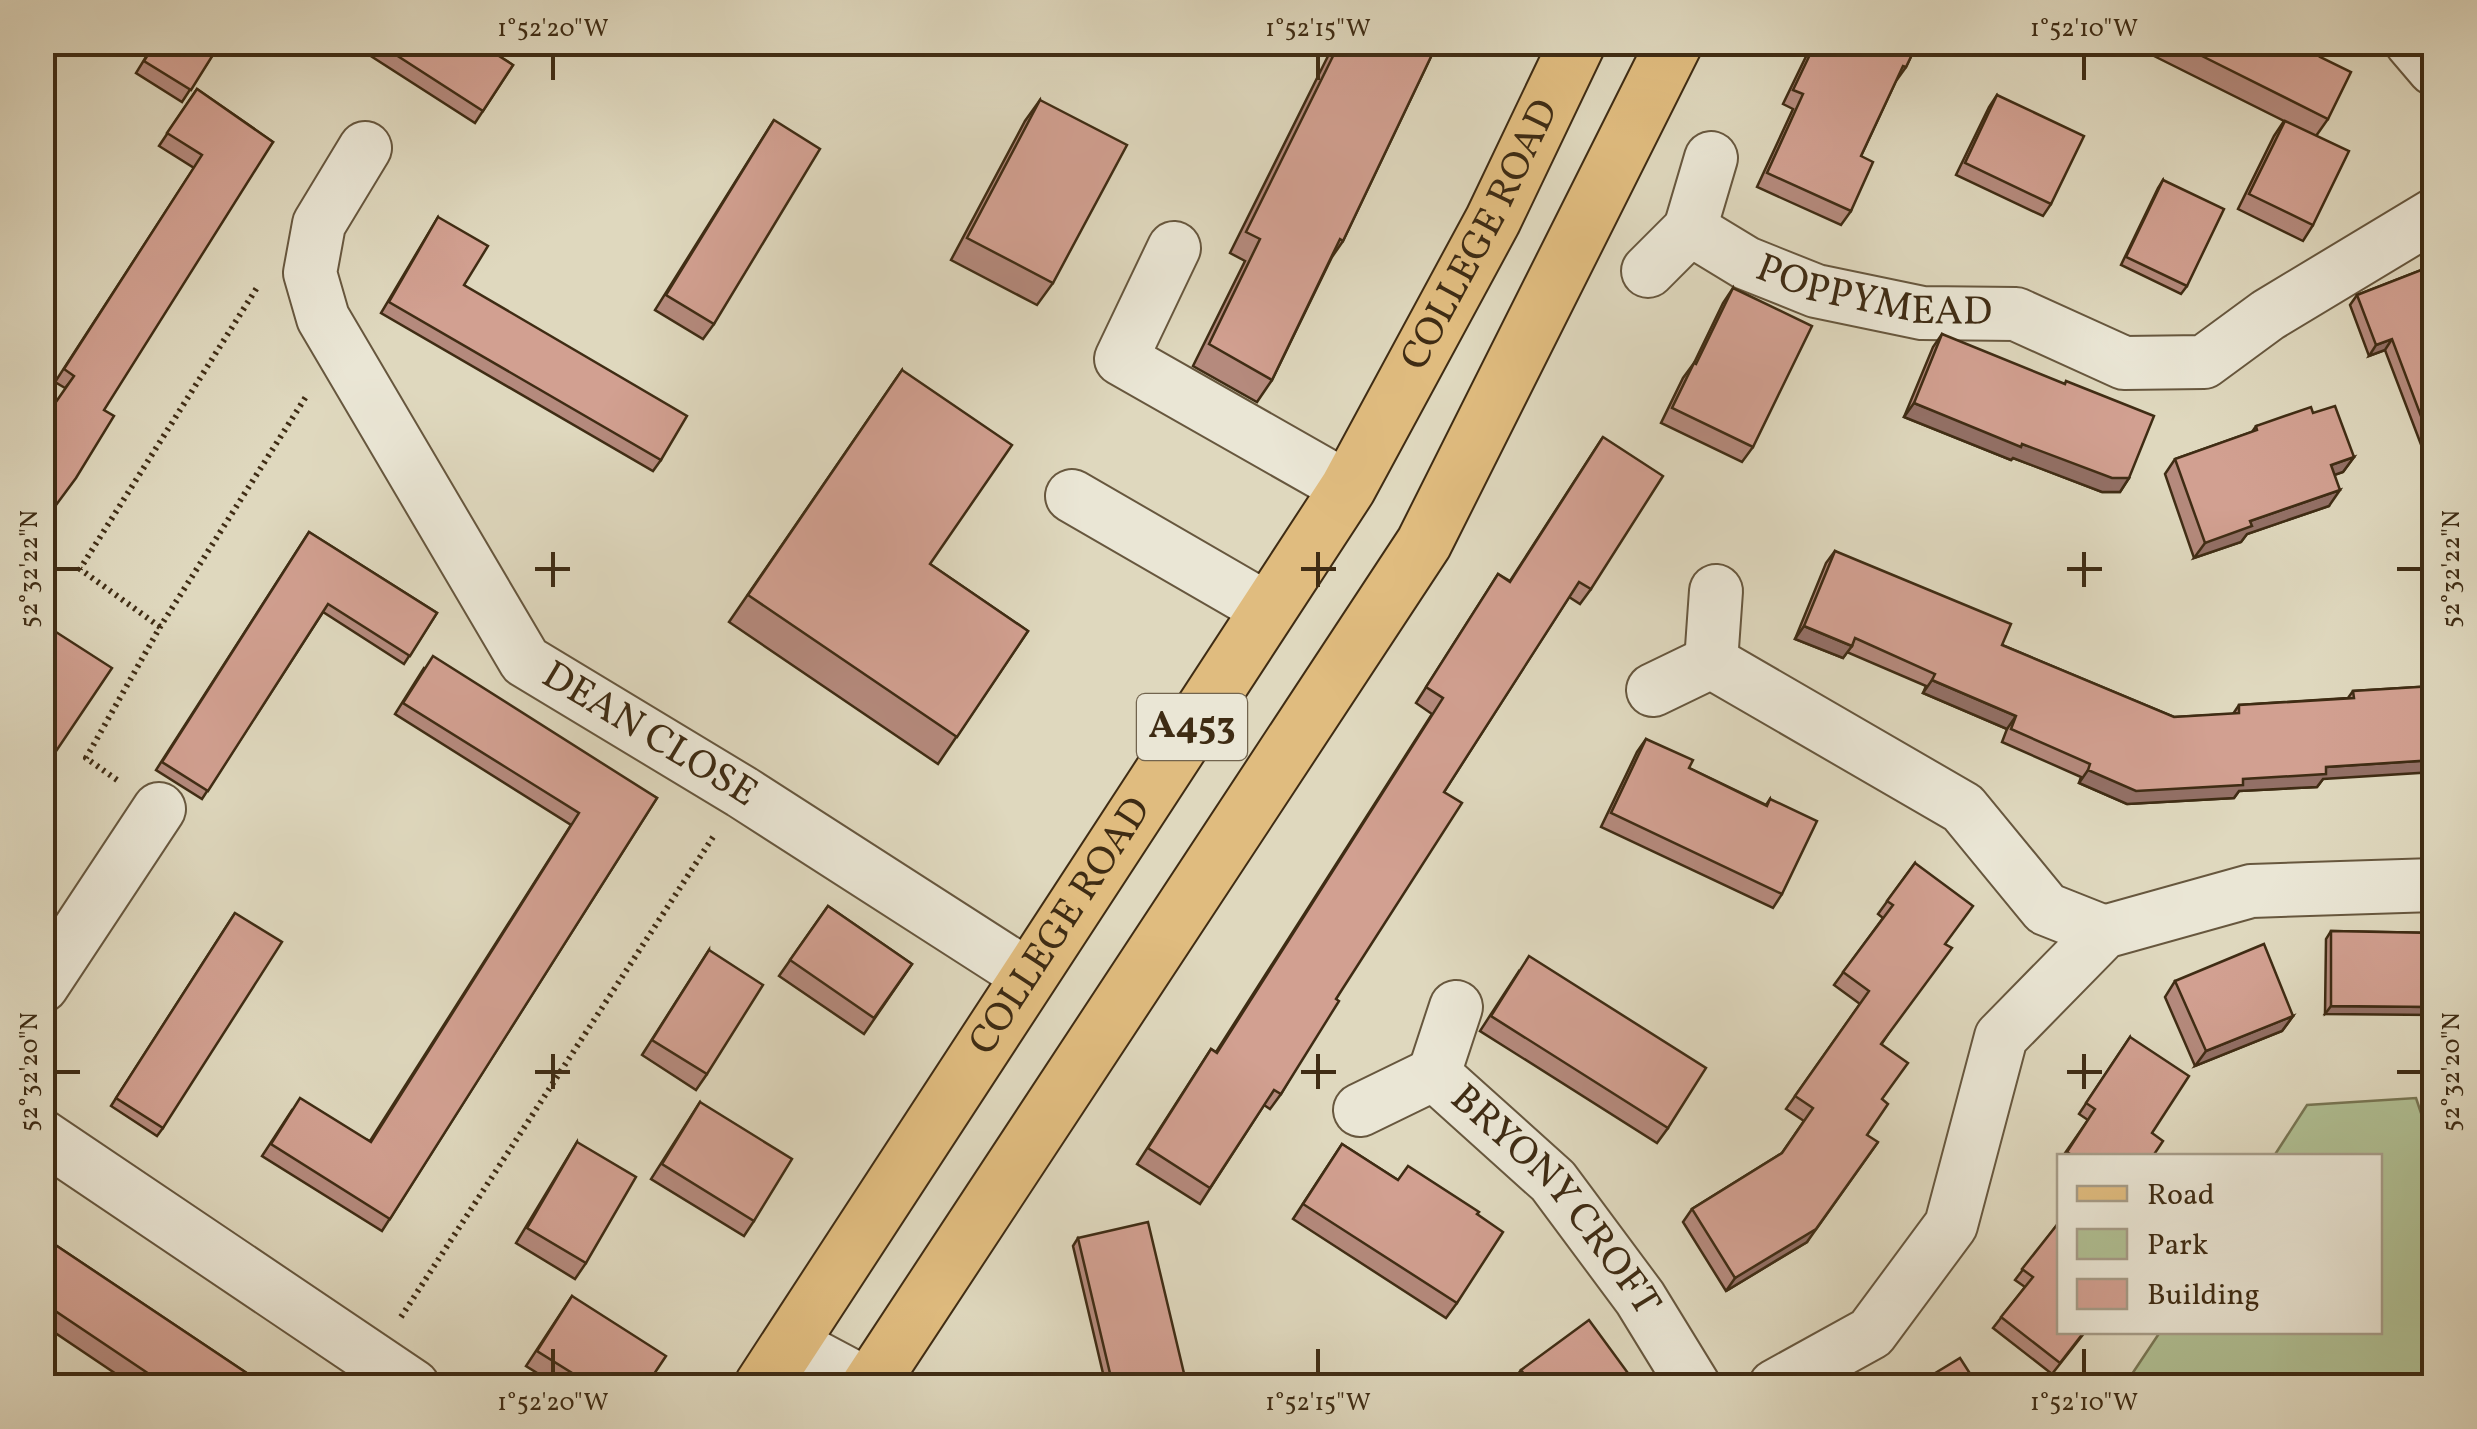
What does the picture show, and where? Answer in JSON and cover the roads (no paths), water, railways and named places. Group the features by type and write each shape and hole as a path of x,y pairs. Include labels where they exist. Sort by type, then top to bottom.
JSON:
{"main road":[{"name":"COLLEGE ROAD","path":"776,1365 1348,488 1493,220 1578,42"},
{"name":"A453","path":"869,1386 1424,543 1676,42"}],"street":[{"path":"2411,42 2434,69"},
{"name":"DEAN CLOSE","path":"366,148 318,224 310,273 323,318 525,661 742,792 1030,977"},
{"path":"1648,272 1690,229 1710,158"},
{"name":"POPPYMEAD","path":"1690,229 1746,263 1816,291 1922,313 2016,314 2124,363 2204,362 2268,315 2434,216"},
{"path":"1174,248 1121,359 1348,488"},
{"path":"1072,496 1269,610"},
{"path":"1710,662 1716,590"},
{"path":"1653,690 1710,662"},
{"path":"1710,662 1963,808 2046,909 2104,932"},
{"path":"42,986 159,810"},
{"path":"1776,1386 1872,1333 1951,1225 2001,1037 2104,932 2251,891 2434,885"},
{"name":"BRYONY CROFT","path":"1360,1110 1434,1074 1456,1008"},
{"name":"BRYONY CROFT","path":"1434,1074 1553,1181 1640,1298 1694,1386"},
{"path":"42,1136 393,1373"},
{"path":"776,1365 869,1386"}]}
